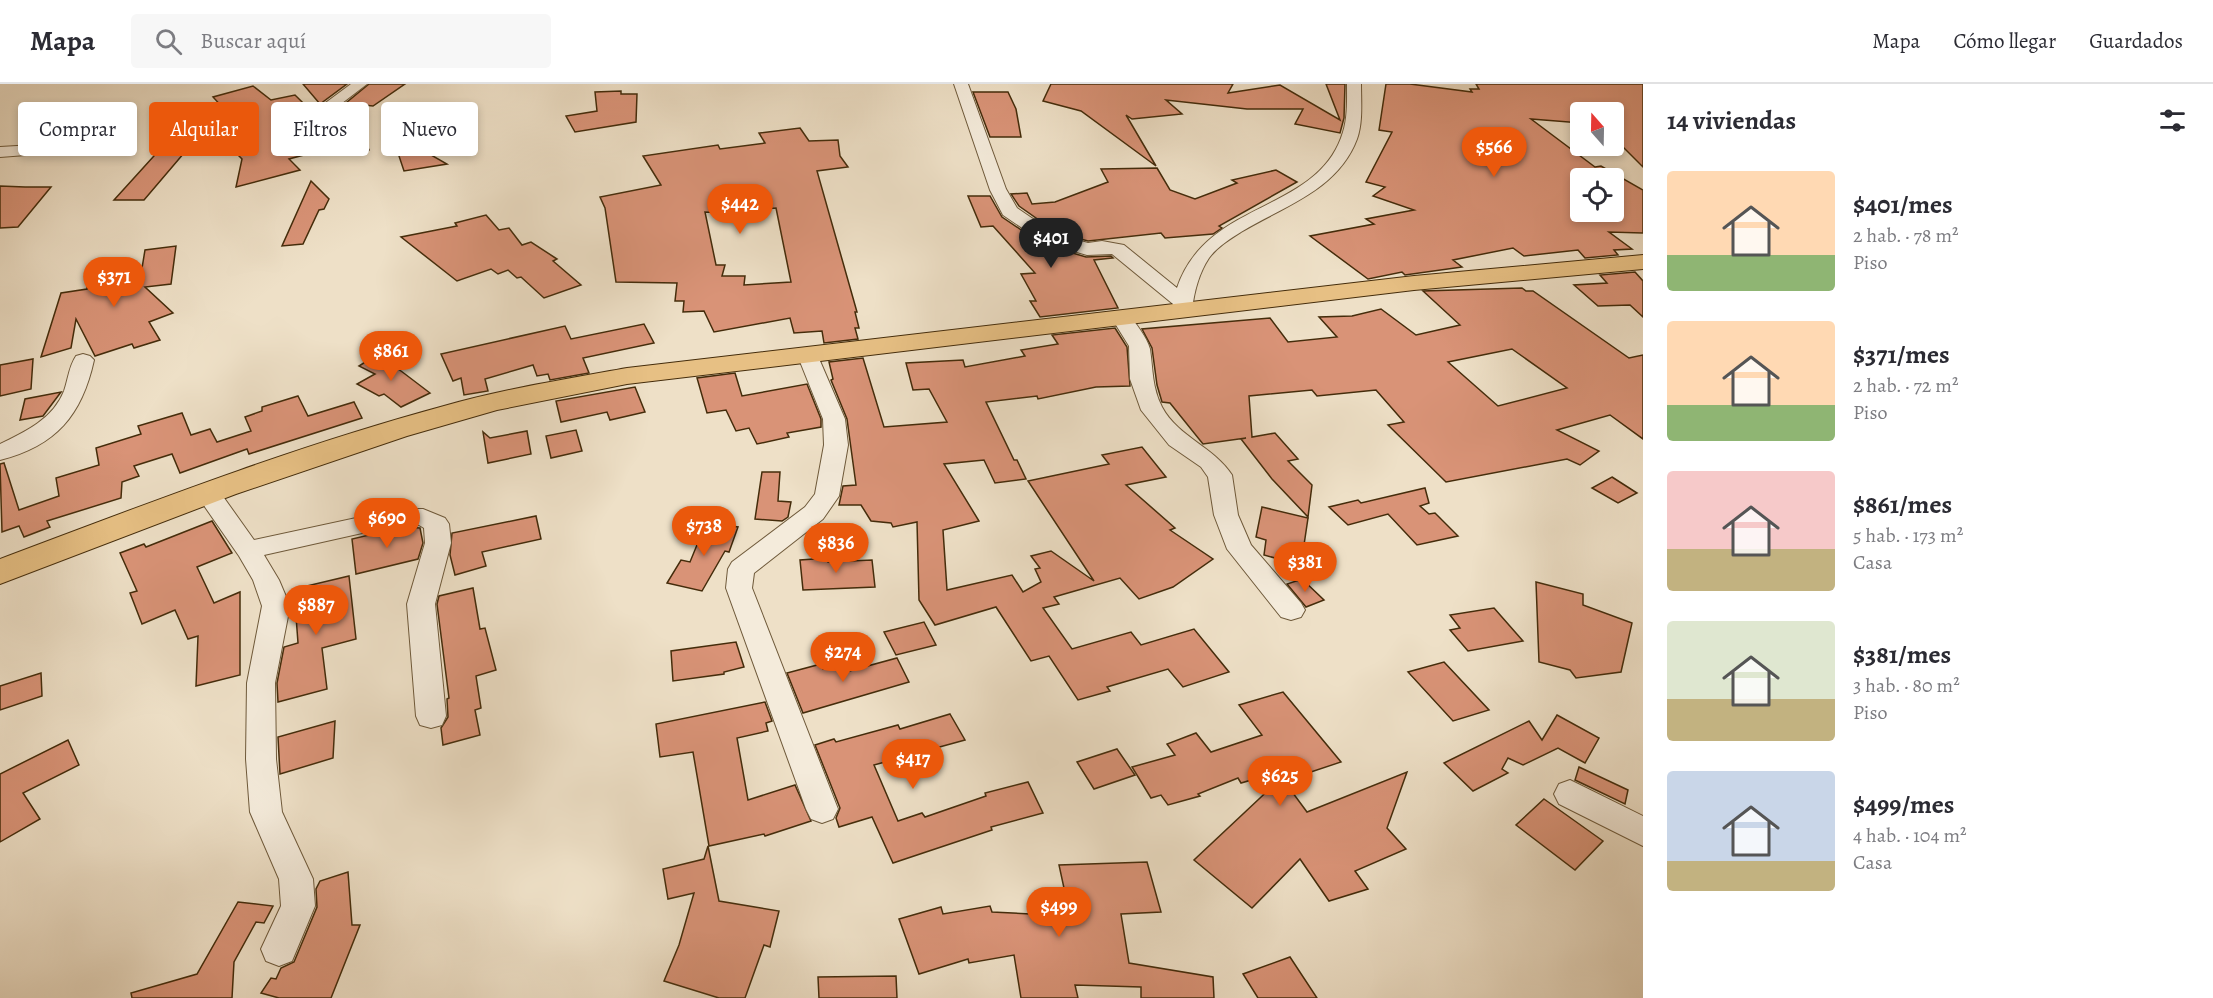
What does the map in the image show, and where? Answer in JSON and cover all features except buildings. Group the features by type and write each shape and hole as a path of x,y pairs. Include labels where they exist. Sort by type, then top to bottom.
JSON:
{"main road":[{"path":"0,572 208,494 382,434 501,401 627,376 1121,317 1182,306 1643,262"}],"street":[{"path":"335,102 360,84"},
{"path":"961,84 998,190 1004,196 1009,211 1049,238 1087,249 1102,247 1117,249 1182,306 1194,270 1208,248 1238,227 1291,198 1332,169 1349,141 1354,114 1354,84"},
{"path":"0,152 18,151"},
{"path":"1121,317 1139,345 1141,379 1152,410 1177,440 1209,462 1220,475 1226,515 1240,549 1291,610"},
{"path":"807,354 834,419 836,445 827,496 814,513 741,569 739,588 822,809"},
{"path":"0,453 22,444 64,412 76,387 83,360"},
{"path":"208,494 248,550 266,580 276,606 261,683 261,759 266,812 296,879 298,906 279,950"},
{"path":"248,550 398,517 423,516 436,524 438,543 421,604 430,716"},
{"path":"1570,794 1643,832"}]}
